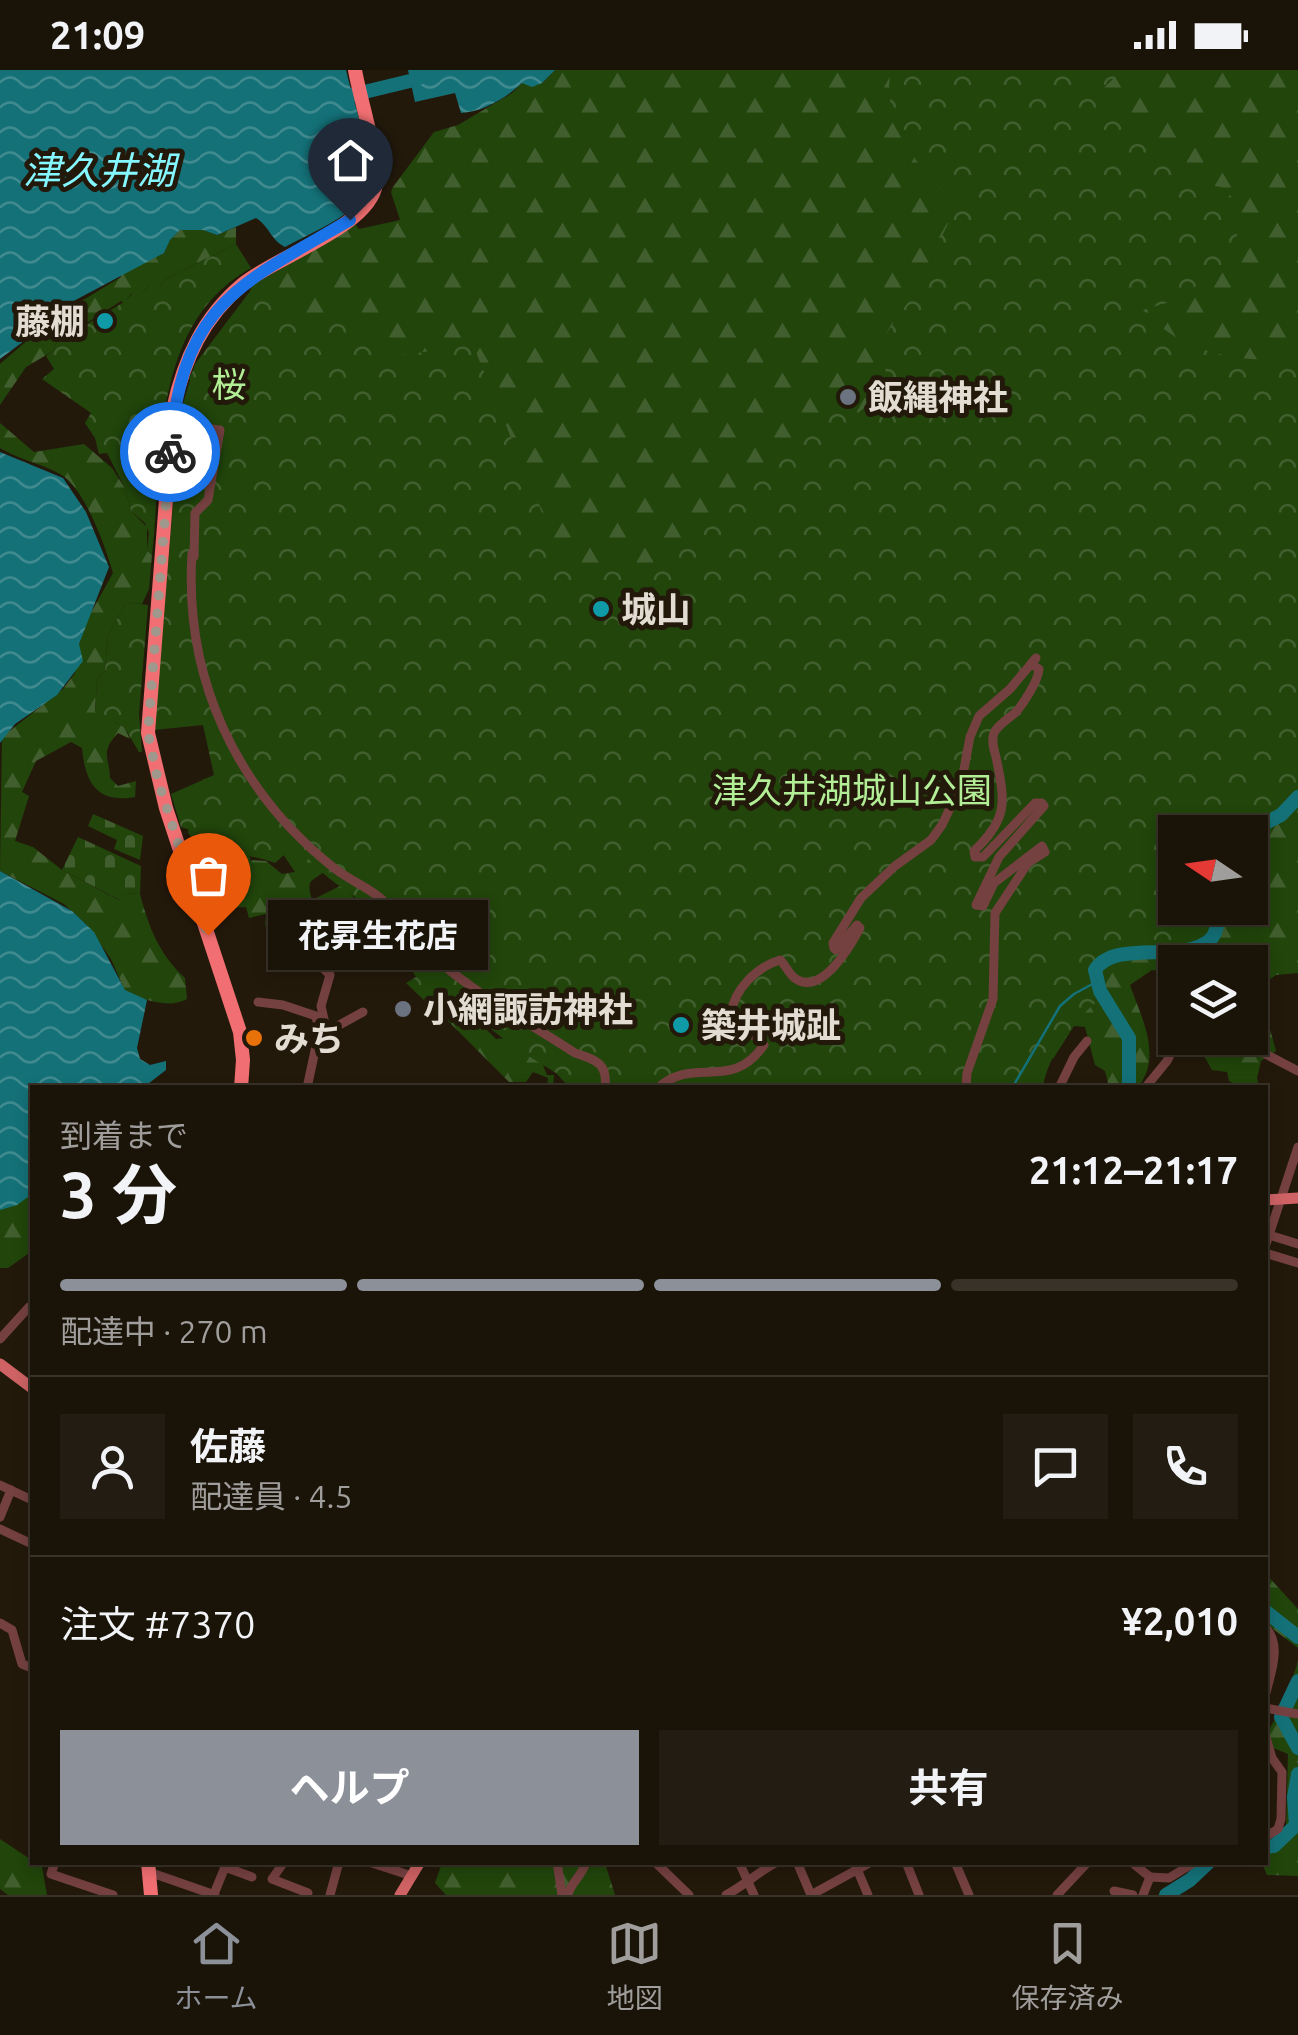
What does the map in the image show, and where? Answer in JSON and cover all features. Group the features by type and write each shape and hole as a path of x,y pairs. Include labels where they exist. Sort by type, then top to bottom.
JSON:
{"highway":[{"path":"241,1085 244,1060 240,1032 166,808 148,733 174,410 179,382 195,342 226,300 255,275 350,220 366,206 376,182 354,70"},
{"path":"148,1867 151,1895"}],"main road":[{"path":"1268,1200 1298,1198"},
{"path":"0,1364 30,1386"},
{"path":"400,1895 418,1865"}],"street":[{"path":"153,468 185,470 199,459 212,430 217,428 222,434 208,500 196,514 191,619 207,692 250,778 316,852 381,898 434,958 461,980 575,1053 599,1062 606,1072 605,1085"},
{"path":"663,1085 680,1074 701,1071 717,1079 738,1069 764,1045 731,1014 745,978 776,960 784,963 796,980 809,983 842,960 859,927 856,925 836,950 833,942 861,898 942,826 961,784 970,736 979,716 1034,663 1040,673 1022,704 998,728 993,739 1005,798 998,820 986,841 974,851 975,857 983,857 1035,802 1042,803 1042,810 1015,836 988,876 976,899 978,907 984,906 994,882 1040,846 1045,852 1028,863 995,913 992,999 967,1085"},
{"path":"308,1085 323,1033 321,1006 330,975 314,959"},
{"path":"258,1002 316,1016 323,1033"},
{"path":"323,1033 363,1012"},
{"path":"1061,1085 1087,1041"},
{"path":"1148,1085 1171,1055"},
{"path":"1267,1055 1298,1071"},
{"path":"1268,1239 1298,1147"},
{"path":"1269,1235 1298,1244"},
{"path":"1268,1251 1298,1263"},
{"path":"0,1339 30,1307"},
{"path":"0,1485 30,1499"},
{"path":"0,1516 11,1490"},
{"path":"0,1529 30,1541"},
{"path":"0,1623 12,1630 22,1664 30,1667"},
{"path":"1268,1630 1275,1650 1268,1683"},
{"path":"1268,1709 1294,1712"},
{"path":"1268,1744 1282,1772 1278,1829 1268,1836"},
{"path":"54,1865 51,1874 114,1895"},
{"path":"282,1865 272,1878 308,1893"},
{"path":"330,1895 338,1865"},
{"path":"379,1865 412,1876"},
{"path":"558,1865 565,1895"},
{"path":"565,1895 583,1874 585,1865"},
{"path":"658,1865 690,1895"},
{"path":"740,1865 754,1895"},
{"path":"726,1895 771,1865"},
{"path":"798,1865 811,1895 856,1866 868,1895"},
{"path":"907,1865 919,1895"},
{"path":"956,1865 969,1895"},
{"path":"1057,1895 1085,1865"},
{"path":"1135,1865 1150,1877 1169,1878 1190,1865"},
{"path":"148,1867 215,1895 225,1867 252,1877"},
{"path":"1144,1895 1150,1877"},
{"path":"1114,1891 1133,1895"}],"green space":[{"name":"津久井湖城山公園","path":"555,70 1298,70 1298,973 1276,975 1268,981 1268,945 1158,945 1158,971 1152,970 1130,985 1149,1050 1149,1062 1139,1085 1108,1085 1105,1071 1095,1065 1085,1027 1074,1026 1053,1059 189,379 204,357 228,347 252,286 355,224 359,229 400,220 391,192 434,132 458,125 522,83 542,83"},
{"name":"津久井湖城山公園","path":"891,70 1122,70 1102,90 1145,146 1173,161 1184,181 1221,187 1241,206 1234,243 1217,278 1202,282 1176,300 1143,310 1176,337 1214,353 1256,359 1298,358 1298,785 1267,815 1158,815 1158,925 1210,925 1208,935 1187,944 1158,945 1102,957 1093,973 1101,998 1064,1038 1044,1085 567,1085 440,990 427,1003 406,983 416,977 413,972 420,968 406,941 325,875 295,845 275,863 238,857 205,873 190,830 181,827 171,794 214,775 203,725 154,730 181,410 195,364 257,282 299,332 329,318 366,318 381,358 473,345 565,569 648,573 836,407 858,413 877,397 887,377 879,344 918,288 957,204 917,161 891,109"},
{"path":"236,227 236,244 167,278 160,286 131,294 124,303 121,301 57,342 53,351 26,367 0,405 0,364 52,319 121,274 164,253 180,230 203,230 217,235"},
{"path":"236,244 251,268 218,293 194,323 167,397 152,555 147,550 149,533 145,523 131,511 125,488 107,453 99,454 85,423 91,413 42,379 54,369 46,356 57,342 134,292 160,286 167,278"},
{"path":"0,423 34,452 84,444 112,468 125,488 131,511 147,527 147,550 152,555 149,589 142,604 126,602 108,636 105,670 97,681 95,711 124,727 130,739 118,733 109,746 110,778 118,786 136,781 135,797 111,797 95,788 86,771 82,748 71,742 36,761 22,792 29,796 15,841 33,847 62,870 119,900 124,893 140,894 156,940 185,978 187,999 180,1002 156,1002 125,991 111,959 87,925 64,904 0,871 2,737 63,689 75,673 88,618 113,573 93,519 78,492 60,474 0,448"},
{"path":"126,602 148,605 139,714 142,752 124,727 95,712 97,681 105,670 108,636"},
{"path":"215,777 251,860 266,861 282,874 295,872 249,804 326,870 310,884 312,900 342,885 356,900 366,900 375,914 370,922 379,931 390,931 399,937 393,952 396,970 392,970 387,955 359,939 351,928 329,927 311,911 298,931 286,931 276,925 265,926 266,914 249,918 246,907 226,908 218,903 221,880 235,869 241,852 190,836 188,832 203,779"},
{"path":"93,814 143,836 140,860 114,849 117,840 88,826"},
{"path":"78,837 141,866 140,894 124,893 120,900 62,870"},
{"path":"444,994 468,1009 471,1017 481,1018 482,1025 496,1039 507,1038 540,1058 547,1075 554,1075 553,1085 547,1085 548,1078 533,1072 526,1082 509,1082 447,1020 436,1023 432,1007"},
{"path":"1270,1029 1276,1051 1261,1061 1259,1085 1237,1085 1229,1081 1227,1072 1212,1070 1204,1055 1268,1055"},
{"path":"30,1193 30,1252 8,1268 0,1268 0,1208"},
{"path":"1268,1576 1298,1609 1298,1648 1268,1625"},
{"path":"1298,1661 1298,1876 1267,1875 1263,1865 1268,1865 1268,1842 1286,1827 1288,1754 1271,1747 1268,1736"},
{"path":"0,1839 30,1859 30,1865 42,1867 47,1895 8,1895 0,1889"},
{"path":"441,1865 606,1865 615,1895 446,1895 435,1883"}],"water":[{"name":"津久井湖","path":"0,70 346,70 364,140 363,194 339,218 285,247 256,218 217,235 203,230 180,230 164,253 51,313 36,332 0,359"},
{"path":"408,70 555,70 542,83 532,87 522,83 494,103 461,113 455,93 415,102"},
{"path":"0,452 63,478 86,512 109,567 79,644 83,661 57,695 15,724 0,743"},
{"path":"0,871 72,911 94,932 125,990 147,1000 137,1048 140,1059 150,1065 166,1061 166,1070 147,1085 30,1085 30,1195 0,1210"}],"waterway":[{"path":"352,95 414,80 437,70"},
{"path":"1268,822 1281,815 1298,797"},
{"path":"1129,1085 1129,1038 1100,991 1095,970 1118,955 1199,946 1211,939 1217,925"},
{"path":"1014,1085 1060,1006 1096,982"},
{"path":"1268,1613 1298,1637"},
{"path":"1298,1681 1281,1717 1298,1748"},
{"path":"1268,1847 1274,1846 1296,1825 1294,1797 1298,1774"},
{"path":"1166,1895 1206,1865"}],"way so far":[{"path":"170,452 148,733 158,781 208,935"}],"place":[{"name":"藤棚","path":"105,321"},
{"name":"飯縄神社","path":"848,397"},
{"name":"城山","path":"601,609"},
{"name":"花昇生花店","path":"208,935"},
{"name":"小網諏訪神社","path":"403,1009"},
{"name":"築井城趾","path":"681,1025"},
{"name":"みち","path":"254,1038"}],"route":[{"path":"170,452 179,382 195,342 212,316 243,283 350,220"}],"park label":[{"name":"桜","path":"229,384"}]}
